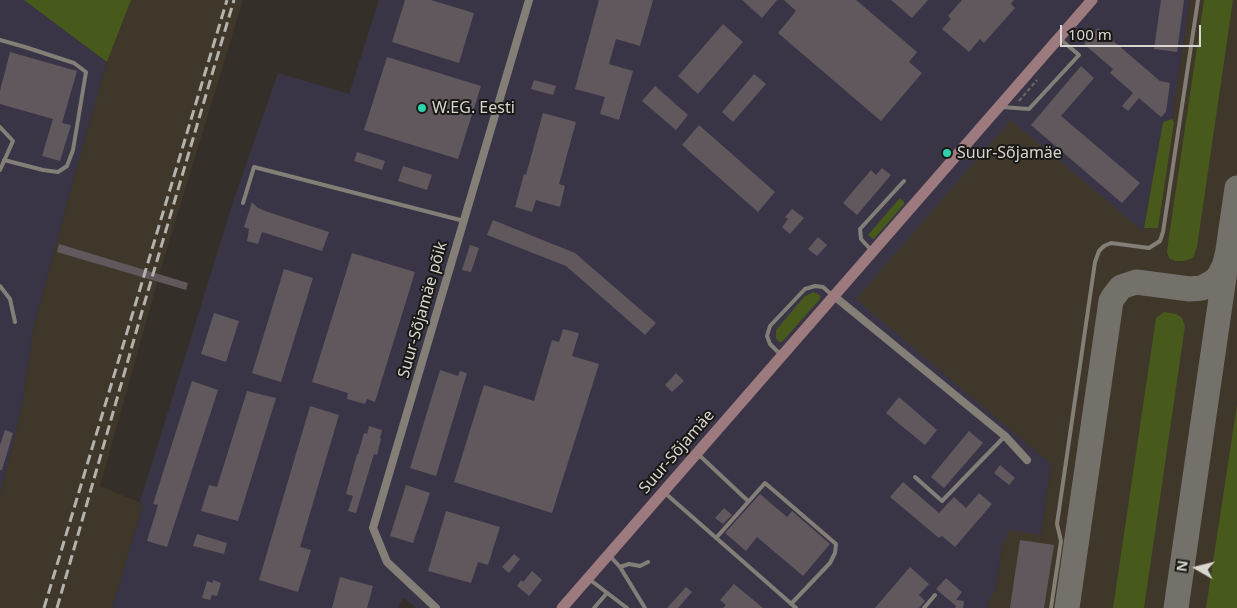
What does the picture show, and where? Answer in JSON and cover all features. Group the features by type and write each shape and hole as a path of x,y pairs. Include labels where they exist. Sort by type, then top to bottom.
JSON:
{"main road":[{"name":"Suur-Sõjamäe","path":"562,608 1092,0"}],"street":[{"name":"Suur-Sõjamäe põik","path":"436,608 387,562 373,528 529,0"},
{"path":"834,296 1005,436 1027,460"}],"lane":[{"path":"1050,608 1061,541 1057,524 1095,262 1099,251 1104,246 1111,244 1149,248 1160,241 1163,232 1198,0"},
{"path":"1000,106 1030,110 1079,55 1060,38"},
{"path":"0,40 74,63 86,72 73,150 67,166 58,172 42,170 4,160"},
{"path":"0,127 13,141 0,170"},
{"path":"243,203 254,166 464,221"},
{"path":"873,252 861,239 860,229 904,182"},
{"path":"0,286 10,299 15,322"},
{"path":"782,356 770,344 767,336 770,326 805,289 816,286 823,287 834,296"},
{"path":"915,477 942,501 1005,436"},
{"path":"697,453 748,502"},
{"path":"716,538 765,484 836,544 835,553 830,563 791,604"},
{"path":"664,492 796,608"},
{"path":"608,555 620,566 645,608"},
{"path":"620,566 629,564 640,566 648,562"},
{"path":"588,578 627,608"},
{"path":"594,608 607,593"},
{"path":"924,608 936,595"}],"shaded area":[{"path":"0,0 24,0 107,62 33,331 22,407 0,496"},
{"path":"131,0 243,0 162,265 100,486 143,504 112,608 0,608 0,496 22,407 33,331 107,62"},
{"path":"379,0 1190,0 1172,119 1163,122 1143,232 857,299 1051,464 1041,535 1002,547 996,589 987,608 416,608 403,597 398,608 112,608 143,504 140,502 234,199 278,73 349,94"},
{"path":"1190,0 1237,0 1237,608 987,608 996,589 1002,547 1009,530 1041,535 1051,464 856,299 1011,120 1143,231 1163,122 1172,119"}],"green space":[{"path":"24,0 131,0 107,62"},
{"path":"1204,0 1233,0 1197,247 1193,258 1176,261 1170,259 1167,253 1168,243"},
{"path":"1172,119 1174,122 1158,228 1144,228 1163,122"},
{"path":"900,198 905,203 874,239 868,235"},
{"path":"813,292 820,295 820,299 782,342 779,342 776,338 776,330 804,297"},
{"path":"1164,312 1176,314 1182,318 1185,326 1144,608 1113,608 1156,318"},
{"path":"1237,405 1237,608 1206,608"}],"building":[{"path":"405,0 431,0 474,13 459,63 392,42"},
{"path":"599,0 653,0 640,46 616,39 609,64 633,71 619,120 600,114 605,97 575,89"},
{"path":"742,0 777,0 762,18"},
{"path":"784,0 856,0 917,52 909,62 922,73 881,121 778,33 796,11"},
{"path":"891,0 928,0 912,18"},
{"path":"962,0 1014,0 1011,4 1015,8 984,43 980,39 969,52 942,29 951,19 948,16"},
{"path":"1161,0 1184,0 1177,52 1154,49"},
{"path":"723,24 743,42 698,94 678,76"},
{"path":"1098,28 1160,81 1170,83 1166,112 1161,117 1139,98 1128,111 1122,106 1133,93 1110,73 1113,69 1084,44"},
{"path":"10,52 77,71 62,123 71,125 60,161 42,156 53,119 0,104 0,91"},
{"name":"W.EG. Eesti","path":"387,57 481,86 458,159 364,130"},
{"path":"1081,66 1094,78 1061,116 1140,183 1122,203 1031,125"},
{"path":"754,74 766,84 733,122 722,112"},
{"path":"534,80 556,86 553,95 531,89"},
{"path":"655,86 688,115 676,130 642,101"},
{"path":"543,113 576,122 559,184 565,186 560,207 536,200 532,212 515,207"},
{"path":"699,125 775,192 758,212 682,145"},
{"path":"357,152 385,161 382,170 354,161"},
{"path":"403,166 432,175 427,190 398,181"},
{"path":"882,168 891,175 857,215 843,203 871,170 876,175"},
{"path":"252,202 258,208 268,212 329,232 322,251 262,232 258,244 247,241 249,229 244,227"},
{"path":"792,209 804,218 790,234 782,227 788,219 785,217"},
{"path":"493,220 575,253 656,323 645,335 566,266 487,235"},
{"path":"818,237 827,245 817,256 808,249"},
{"path":"59,244 188,283 186,290 57,252"},
{"path":"470,245 479,248 471,272 462,270"},
{"path":"352,253 415,272 375,402 367,399 365,404 347,399 348,393 312,382"},
{"path":"284,269 313,278 281,382 252,373"},
{"path":"214,313 239,321 226,362 201,354"},
{"path":"563,329 579,333 572,356 599,364 552,513 454,482 484,385 534,401 552,340 559,342"},
{"path":"440,370 458,376 460,371 467,373 436,476 410,468"},
{"path":"676,373 684,381 672,392 665,385"},
{"path":"192,381 218,390 167,547 147,541 158,505 153,504"},
{"path":"247,391 276,398 238,521 201,511 209,485 217,487"},
{"path":"899,397 937,430 925,445 886,413"},
{"path":"310,406 339,415 300,547 311,550 298,592 259,580"},
{"path":"369,426 382,430 381,439 377,455 374,454 356,513 348,511 353,496 346,494 364,433 367,434"},
{"path":"5,430 13,433 2,470 0,470 0,445"},
{"path":"969,431 983,443 944,488 931,477"},
{"path":"1000,465 1015,478 1009,485 994,473"},
{"path":"903,482 939,513 954,497 966,508 979,493 992,504 955,547 942,536 939,538 890,497"},
{"path":"406,485 430,493 413,543 390,536"},
{"path":"760,494 787,517 792,511 830,544 803,576 757,537 746,551 725,533"},
{"path":"724,508 732,515 723,524 715,518"},
{"path":"446,511 500,527 488,565 478,562 471,583 428,571"},
{"path":"197,534 227,543 224,554 193,546"},
{"path":"1020,540 1054,545 1044,608 1010,608"},
{"path":"514,554 520,559 509,573 502,567"},
{"path":"910,567 929,584 919,595 925,601 919,608 875,608"},
{"path":"532,571 542,580 529,596 517,586"},
{"path":"340,577 373,586 367,608 332,608"},
{"path":"946,578 962,592 956,600 964,601 963,608 955,608 956,606 936,589"},
{"path":"213,580 221,583 217,596 212,595 210,600 202,598 207,581 213,583"},
{"path":"734,584 763,608 723,608 726,605 720,600"},
{"path":"686,587 692,592 678,608 667,608"}],"taxiway":[{"path":"1176,608 1237,188"},
{"path":"1067,608 1111,301 1121,287 1136,282 1190,289 1202,288 1219,276 1227,255"}],"railway":[{"path":"44,608 227,0"},
{"path":"57,608 234,0"}],"place":[{"name":"W.EG. Eesti","path":"422,108"},
{"name":"Suur-Sõjamäe","path":"947,153"}]}
